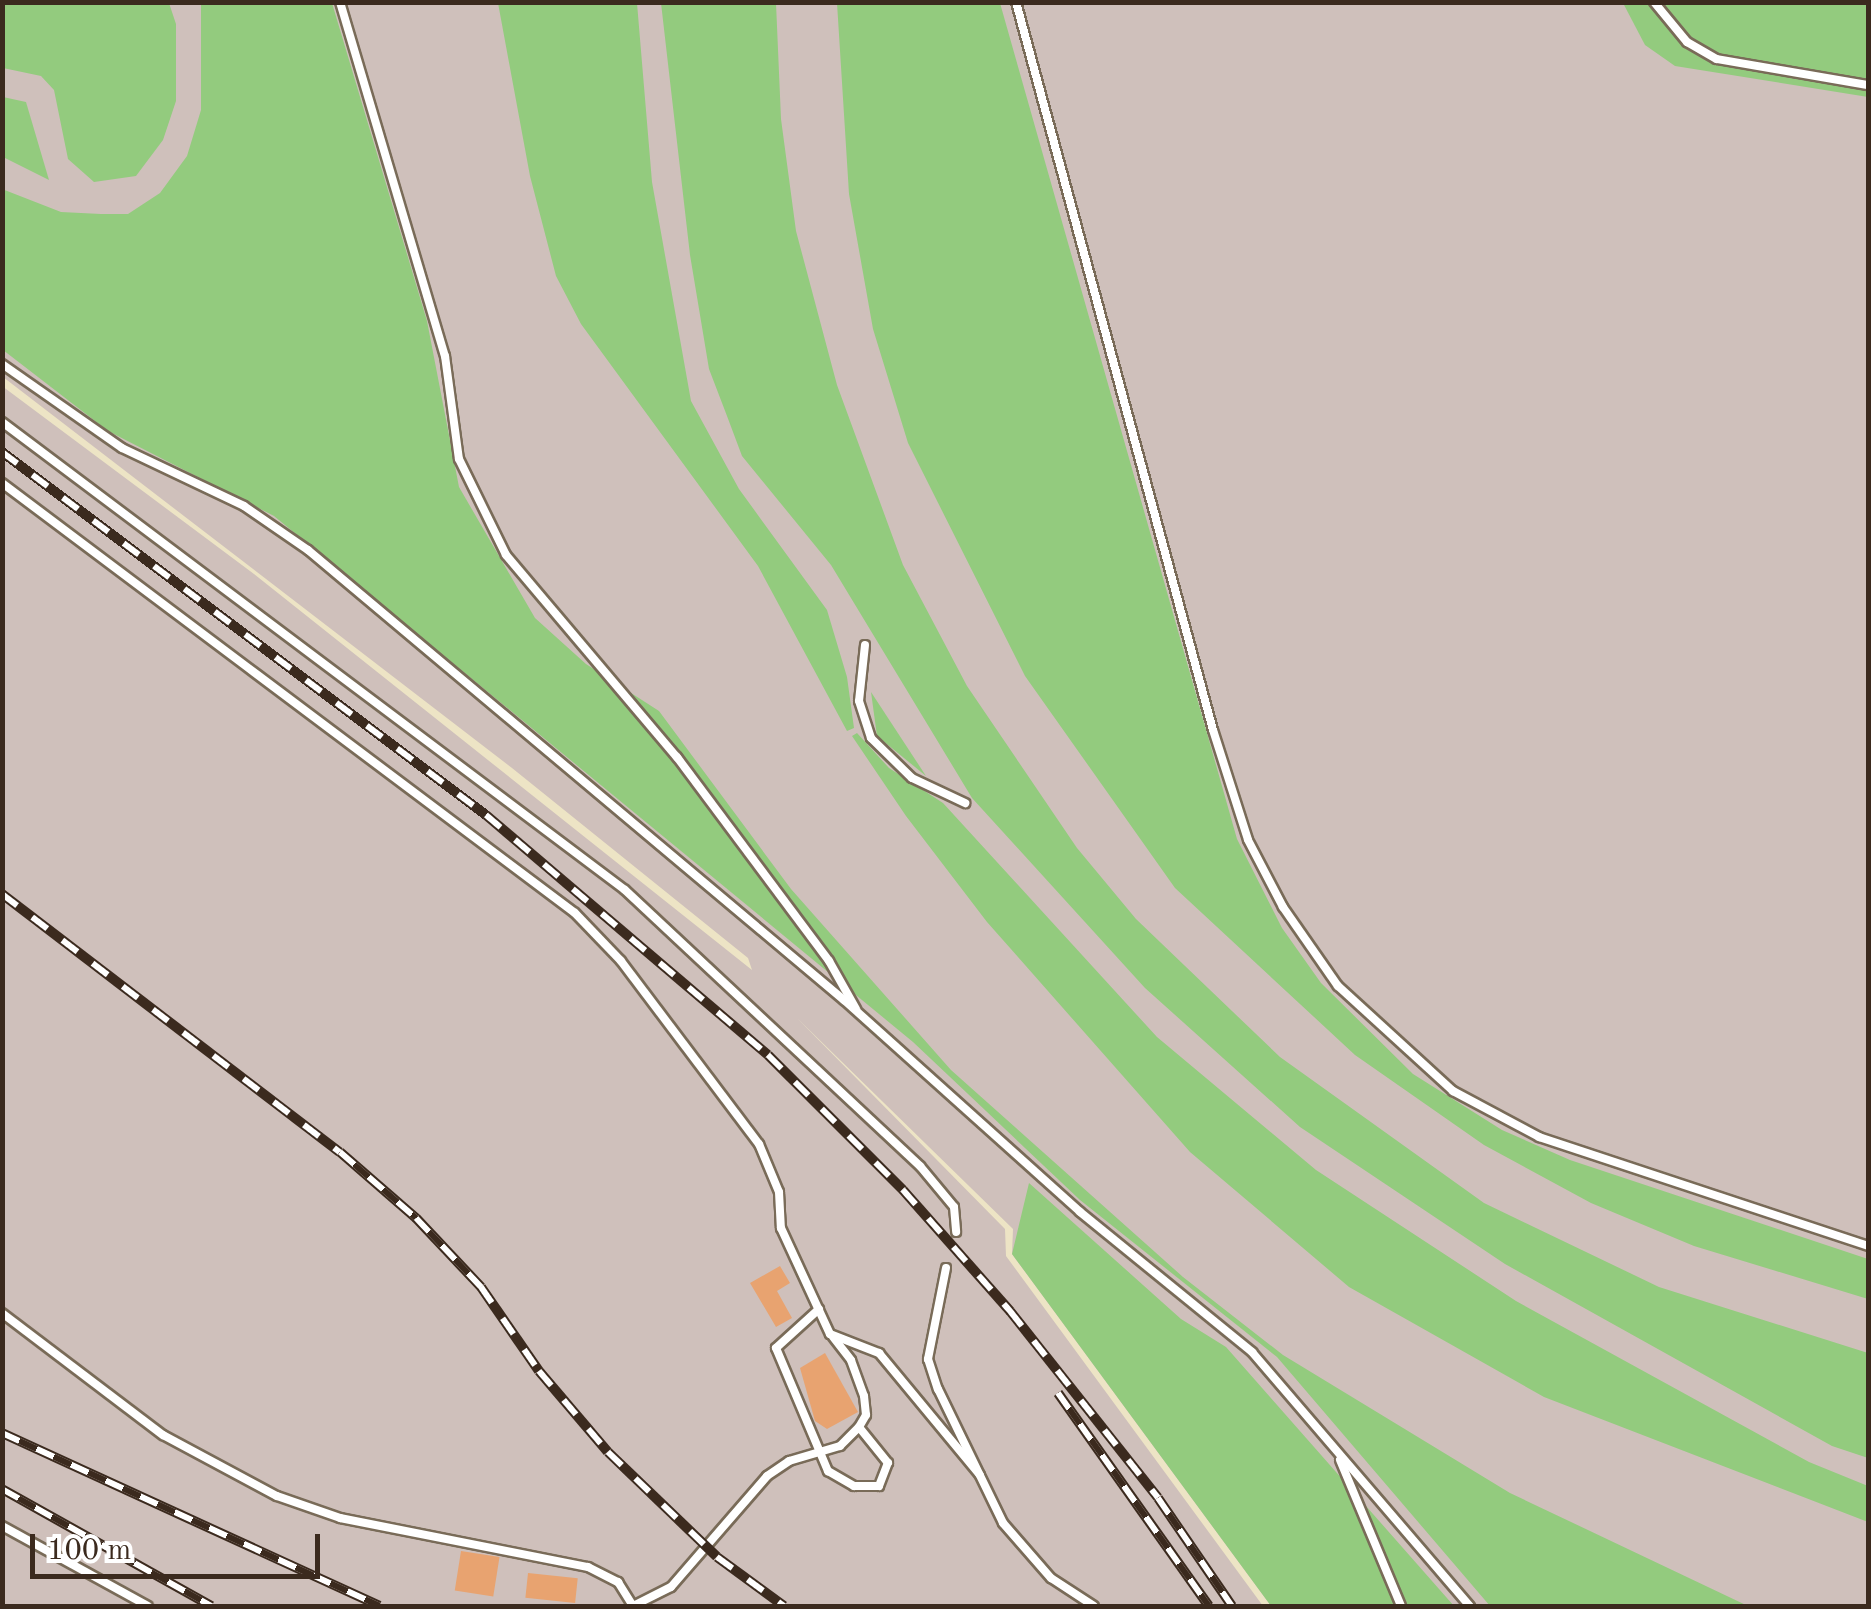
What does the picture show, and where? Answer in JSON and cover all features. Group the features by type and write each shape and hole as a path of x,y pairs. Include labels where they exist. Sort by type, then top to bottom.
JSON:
{"lane":[{"path":"340,2 445,356 459,459 506,556 677,757 830,962 857,1011"},
{"path":"1016,2 1213,730 1248,840 1294,923 1338,986 1453,1092 1538,1137 1868,1246"},
{"path":"1654,2 1688,42 1717,59 1868,85"},
{"path":"2,364 122,448 244,506 308,550 857,1011 1080,1212 1252,1352 1470,1606"},
{"path":"2,422 625,890 920,1166 954,1206 956,1232"},
{"path":"2,483 575,913 621,961 759,1144 779,1192 781,1228 830,1334 851,1360 864,1396 866,1415 840,1446 767,1476 671,1587 633,1606 618,1582 588,1566 340,1518 277,1496 163,1435 2,1313"},
{"path":"865,646 859,702 871,738 912,778 965,803"},
{"path":"946,1268 928,1359 1003,1524 1051,1578 1094,1606"},
{"path":"819,1309 776,1348 828,1471 854,1486 879,1486 888,1463 859,1427"},
{"path":"830,1334 879,1353 980,1475"},
{"path":"1339,1456 1401,1606"},
{"path":"2,1526 148,1606"}],"shaded area":[{"path":"3,3 1868,3 1868,1606 1271,1606 1012,1254 1013,1229 797,1018 1005,1229 1006,1256 1263,1606 3,1606 2,386 254,574 752,970 748,958 512,768 3,377"}],"green space":[{"path":"2,3 169,3 176,24 176,101 163,140 136,176 94,182 68,159 54,90 41,76 3,68"},
{"path":"201,3 332,3 427,321 459,487 535,618 586,664 659,711 791,889 951,1070 1183,1277 1283,1355 1510,1493 1748,1606 1490,1606 1277,1357 1080,1200 913,1042 274,516 108,431 3,350 2,189 61,212 101,214 128,214 160,193 187,156 201,110"},
{"path":"498,3 637,3 652,182 691,401 739,489 827,610 847,677 854,728 847,731 758,566 581,324 556,276 530,176"},
{"path":"661,3 776,3 781,119 796,231 837,385 903,565 967,686 1077,848 1136,919 1280,1057 1484,1203 1659,1287 1868,1353 1868,1458 1832,1446 1505,1264 1300,1127 1145,988 972,798 831,565 742,456 709,369 690,255"},
{"path":"837,3 1000,3 1237,839 1282,928 1321,983 1413,1074 1502,1130 1570,1160 1868,1259 1868,1299 1694,1246 1591,1203 1484,1145 1355,1055 1175,888 1025,676 908,443 873,329 849,194"},
{"path":"1623,3 1868,3 1868,97 1675,66 1645,45"},
{"path":"3,97 26,102 49,180 3,157"},
{"path":"871,692 926,776 877,736"},
{"path":"857,733 889,768 943,803 1157,1037 1316,1170 1516,1301 1809,1462 1868,1486 1868,1522 1544,1397 1349,1287 1190,1152 987,922 906,816 852,736"},
{"path":"1029,1183 1181,1319 1226,1347 1454,1606 1271,1606 1012,1254"}],"building":[{"path":"780,1266 790,1283 777,1291 792,1318 776,1327 750,1283"},
{"path":"825,1353 858,1412 827,1429 815,1421 800,1368"},
{"path":"461,1551 500,1557 493,1597 455,1591"},
{"path":"528,1573 578,1578 575,1603 525,1598"}],"railway":[{"path":"2,452 486,815 768,1055 903,1190 1010,1311 1158,1498 1232,1606"},
{"path":"2,894 340,1152 416,1218 481,1287 539,1371 608,1452 717,1557 784,1606"},
{"path":"1058,1393 1209,1606"},
{"path":"2,1433 379,1606"},
{"path":"2,1489 211,1606"}]}
